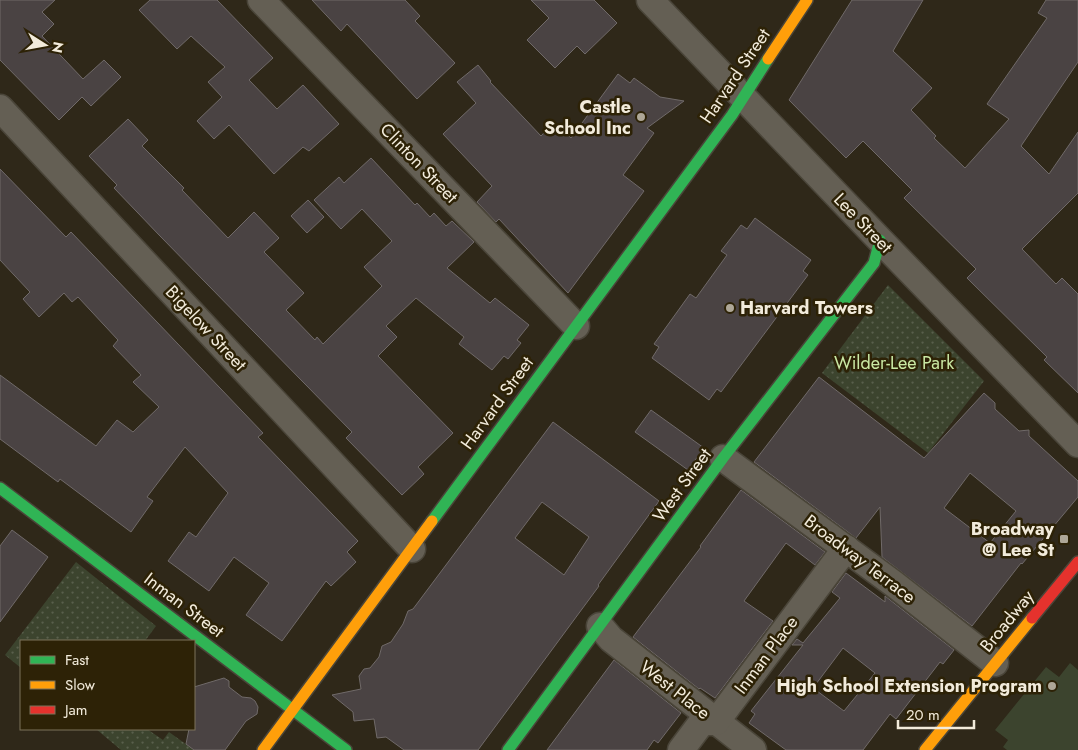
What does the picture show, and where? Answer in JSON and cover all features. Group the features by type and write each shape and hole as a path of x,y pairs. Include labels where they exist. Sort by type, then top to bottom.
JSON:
{"street":[{"name":"Clinton Street","path":"261,0 576,326"},
{"name":"Lee Street","path":"650,0 1078,444"},
{"name":"Harvard Street","path":"263,750 744,98 807,0"},
{"name":"Bigelow Street","path":"0,108 412,549"},
{"name":"West Street","path":"508,750 723,458 874,263 880,240"},
{"name":"Broadway Terrace","path":"723,458 894,584 995,663"},
{"name":"Inman Street","path":"0,488 346,750"},
{"name":"Inman Place","path":"716,722 846,548"},
{"name":"Broadway","path":"925,750 1078,562"},
{"name":"West Place","path":"600,626 611,639 753,750"},
{"path":"681,750 698,726 704,722 716,722"}],"green space":[{"name":"Wilder-Lee Park","path":"888,285 984,381 928,453 822,373"},
{"path":"76,562 156,626 146,640 20,640 20,667 5,655"},
{"name":"High School Extension Program","path":"1070,663 1078,670 1078,750 1007,750 1003,747 1008,740 995,730 1046,667 1059,677"},
{"path":"97,730 148,730 163,740 169,732 194,750 121,750"}],"building":[{"path":"0,0 55,0 42,12 54,24 42,36 83,79 104,60 121,77 91,106 82,97 59,120 0,60"},
{"path":"150,0 217,0 273,58 249,80 277,109 303,85 339,124 309,151 303,147 274,174 229,125 214,139 197,121 222,97 208,82 225,67 191,36 177,49 139,10"},
{"path":"312,0 405,0 420,16 415,21 455,63 417,99 347,24 341,31"},
{"path":"531,0 594,0 617,23 585,54 577,46 555,68 527,40 549,18"},
{"path":"852,0 923,0 893,51 932,88 911,110 936,136 934,138 965,168 1009,119 987,104 1047,18 1038,13 1046,0 1078,0 1078,62 1021,146 1049,174 1078,132 1078,193 1022,249 1056,284 1062,278 1078,294 1078,393 1044,360 1047,357 967,278 976,269 904,198 912,190 863,141 846,158 789,100"},
{"path":"478,65 490,82 541,136 554,122 571,138 618,74 630,83 634,78 660,97 684,101 647,128 654,133 623,175 644,191 568,293 499,219 496,222 477,202 492,186 443,134 476,103 457,82"},
{"path":"128,119 148,140 142,146 184,188 182,190 228,238 254,212 279,238 264,252 304,293 286,310 315,340 317,337 323,344 382,286 364,267 392,241 362,209 341,229 314,200 339,177 344,183 371,158 415,205 417,203 430,217 434,213 446,226 452,221 474,242 447,268 490,303 495,298 529,325 517,340 521,343 508,359 504,356 492,370 459,344 464,337 416,298 386,326 397,337 378,356 453,433 418,467 424,474 402,495 346,438 352,432 114,188 117,185 89,156"},
{"path":"0,169 66,237 71,232 263,433 258,437 358,541 347,552 356,562 331,586 326,581 282,641 246,615 269,583 234,557 209,591 168,561 189,532 196,537 228,493 185,447 147,497 153,501 131,532 60,479 58,482 0,439 0,375 96,446 117,420 133,432 159,407 133,382 141,375 113,346 118,340 78,297 72,302 64,293 39,317 23,299 30,292 0,260"},
{"path":"308,200 324,217 307,233 291,216"},
{"name":"Harvard Towers","path":"755,218 811,260 803,271 808,275 721,392 717,389 709,400 652,358 659,347 654,344 690,294 696,298 727,255 721,251 741,225 747,229"},
{"path":"819,377 924,458 984,393 995,403 995,409 1019,431 1029,430 1029,436 1078,481 1078,497 1021,563 972,626 882,557 880,507 856,538 754,462","holes":["970,473 1016,511 990,543 944,508"]},
{"path":"651,410 704,448 688,470 635,432"},
{"path":"553,422 659,501 478,750 404,750 386,737 377,738 374,719 354,721 353,712 332,695 361,689 359,676 364,669 370,668 379,657 382,646 391,642 403,624 408,611 413,609","holes":["542,502 589,537 564,575 515,538"]},
{"path":"741,490 825,552 815,565 786,543 744,601 773,621 715,698 699,689 633,637 701,547"},
{"path":"12,530 48,557 0,622 0,546"},
{"path":"846,573 885,602 885,596 954,650 943,664 940,662 896,719 890,714 863,750 786,750 749,723 755,714 751,711 803,645 792,645 797,639 803,643 840,598 832,592","holes":["843,648 875,673 844,711 813,688"]},
{"path":"614,660 681,713 658,743 654,740 647,750 547,750"},
{"path":"224,678 229,681 229,687 242,697 251,698 258,707 257,714 246,721 225,750 194,750 186,744 189,730 195,730 195,687"}],"traffic: fast":[{"path":"432,521 732,115 768,59"},
{"path":"508,750 723,458 874,263 880,240"},
{"path":"0,488 346,750"}],"traffic: slow":[{"path":"768,59 807,0"},
{"path":"263,750 432,521"},
{"path":"925,750 1032,618"}],"traffic: jam":[{"path":"1032,618 1078,562"}],"place":[{"name":"Castle School Inc","path":"641,117"},
{"name":"Harvard Towers","path":"730,308"},
{"name":"Broadway @ Lee St","path":"1064,539"},
{"name":"High School Extension Program","path":"1052,686"}]}
